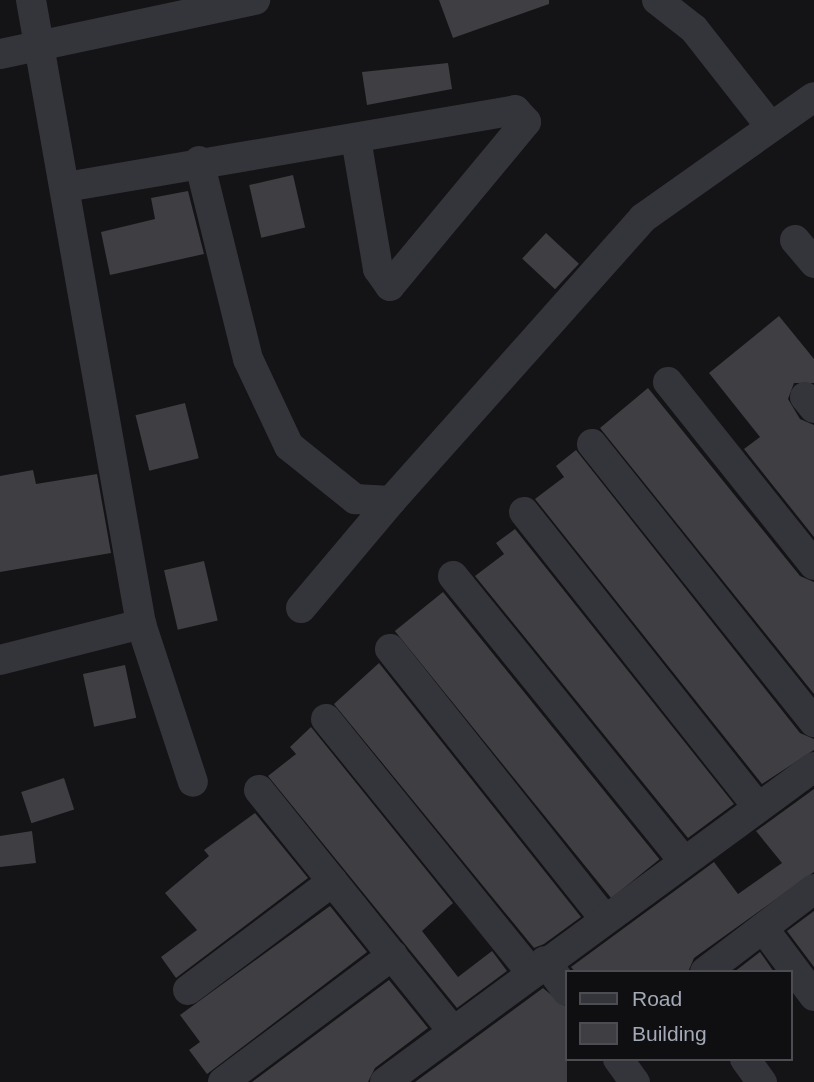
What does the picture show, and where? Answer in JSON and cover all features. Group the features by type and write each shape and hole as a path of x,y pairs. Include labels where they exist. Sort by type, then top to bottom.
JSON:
{"street":[{"path":"32,0 141,624 193,782"},
{"path":"0,54 255,0"},
{"path":"657,0 694,29 770,126"},
{"path":"301,608 391,501 643,218 814,97"},
{"path":"66,187 199,161 356,139 515,110 526,122 390,286 378,269 356,139"},
{"path":"199,161 248,359 289,446 355,499 391,501"},
{"path":"795,240 814,263"},
{"path":"668,382 814,565"},
{"path":"592,444 814,722"},
{"path":"524,512 758,807"},
{"path":"453,576 684,861"},
{"path":"0,660 141,624"},
{"path":"390,649 604,918"},
{"path":"326,719 538,967 566,991"},
{"path":"386,1082 604,918 814,767"},
{"path":"259,790 453,1031"},
{"path":"188,990 333,881"},
{"path":"708,970 814,889"},
{"path":"763,928 814,996"},
{"path":"223,1082 393,955"},
{"path":"619,1061 635,1082"},
{"path":"746,1061 762,1082"}],"building":[{"path":"439,0 549,0 549,4 453,38"},
{"path":"448,63 452,89 367,105 362,72"},
{"path":"293,175 305,228 261,238 249,185"},
{"path":"188,191 204,254 110,275 101,232 155,219 151,198"},
{"path":"546,233 579,264 555,289 522,259"},
{"path":"779,316 814,359 814,383 794,383 788,399 800,419 814,425 814,537 744,449 760,437 709,373"},
{"path":"648,388 800,576 814,582 814,694 600,428"},
{"path":"185,403 199,458 149,471 136,415"},
{"path":"576,450 800,733 814,739 814,750 762,784 535,499 564,477 556,466"},
{"path":"33,470 36,484 97,474 111,553 0,572 0,476"},
{"path":"515,529 734,804 688,838 475,576 504,554 496,543"},
{"path":"204,561 218,620 178,630 164,570"},
{"path":"443,592 659,859 611,898 395,631"},
{"path":"379,663 581,917 544,944 534,948 334,704"},
{"path":"125,665 136,718 94,727 83,674"},
{"path":"311,727 453,903 422,931 458,977 492,951 507,971 457,1008 268,776 296,754 290,747"},
{"path":"64,778 74,809 31,823 21,792"},
{"path":"814,789 814,872 694,958 689,970 573,970 571,967 714,862 738,894 782,863 756,831"},
{"path":"255,813 308,878 176,978 161,957 197,930 165,893 209,856 204,850"},
{"path":"32,831 36,863 0,867 0,836"},
{"path":"330,906 367,952 207,1074 189,1050 200,1042 180,1015"},
{"path":"814,911 814,967 787,931"},
{"path":"760,952 773,970 737,970"},
{"path":"389,980 428,1028 375,1068 368,1082 252,1082"},
{"path":"543,988 566,1007 567,1082 415,1082"}]}
